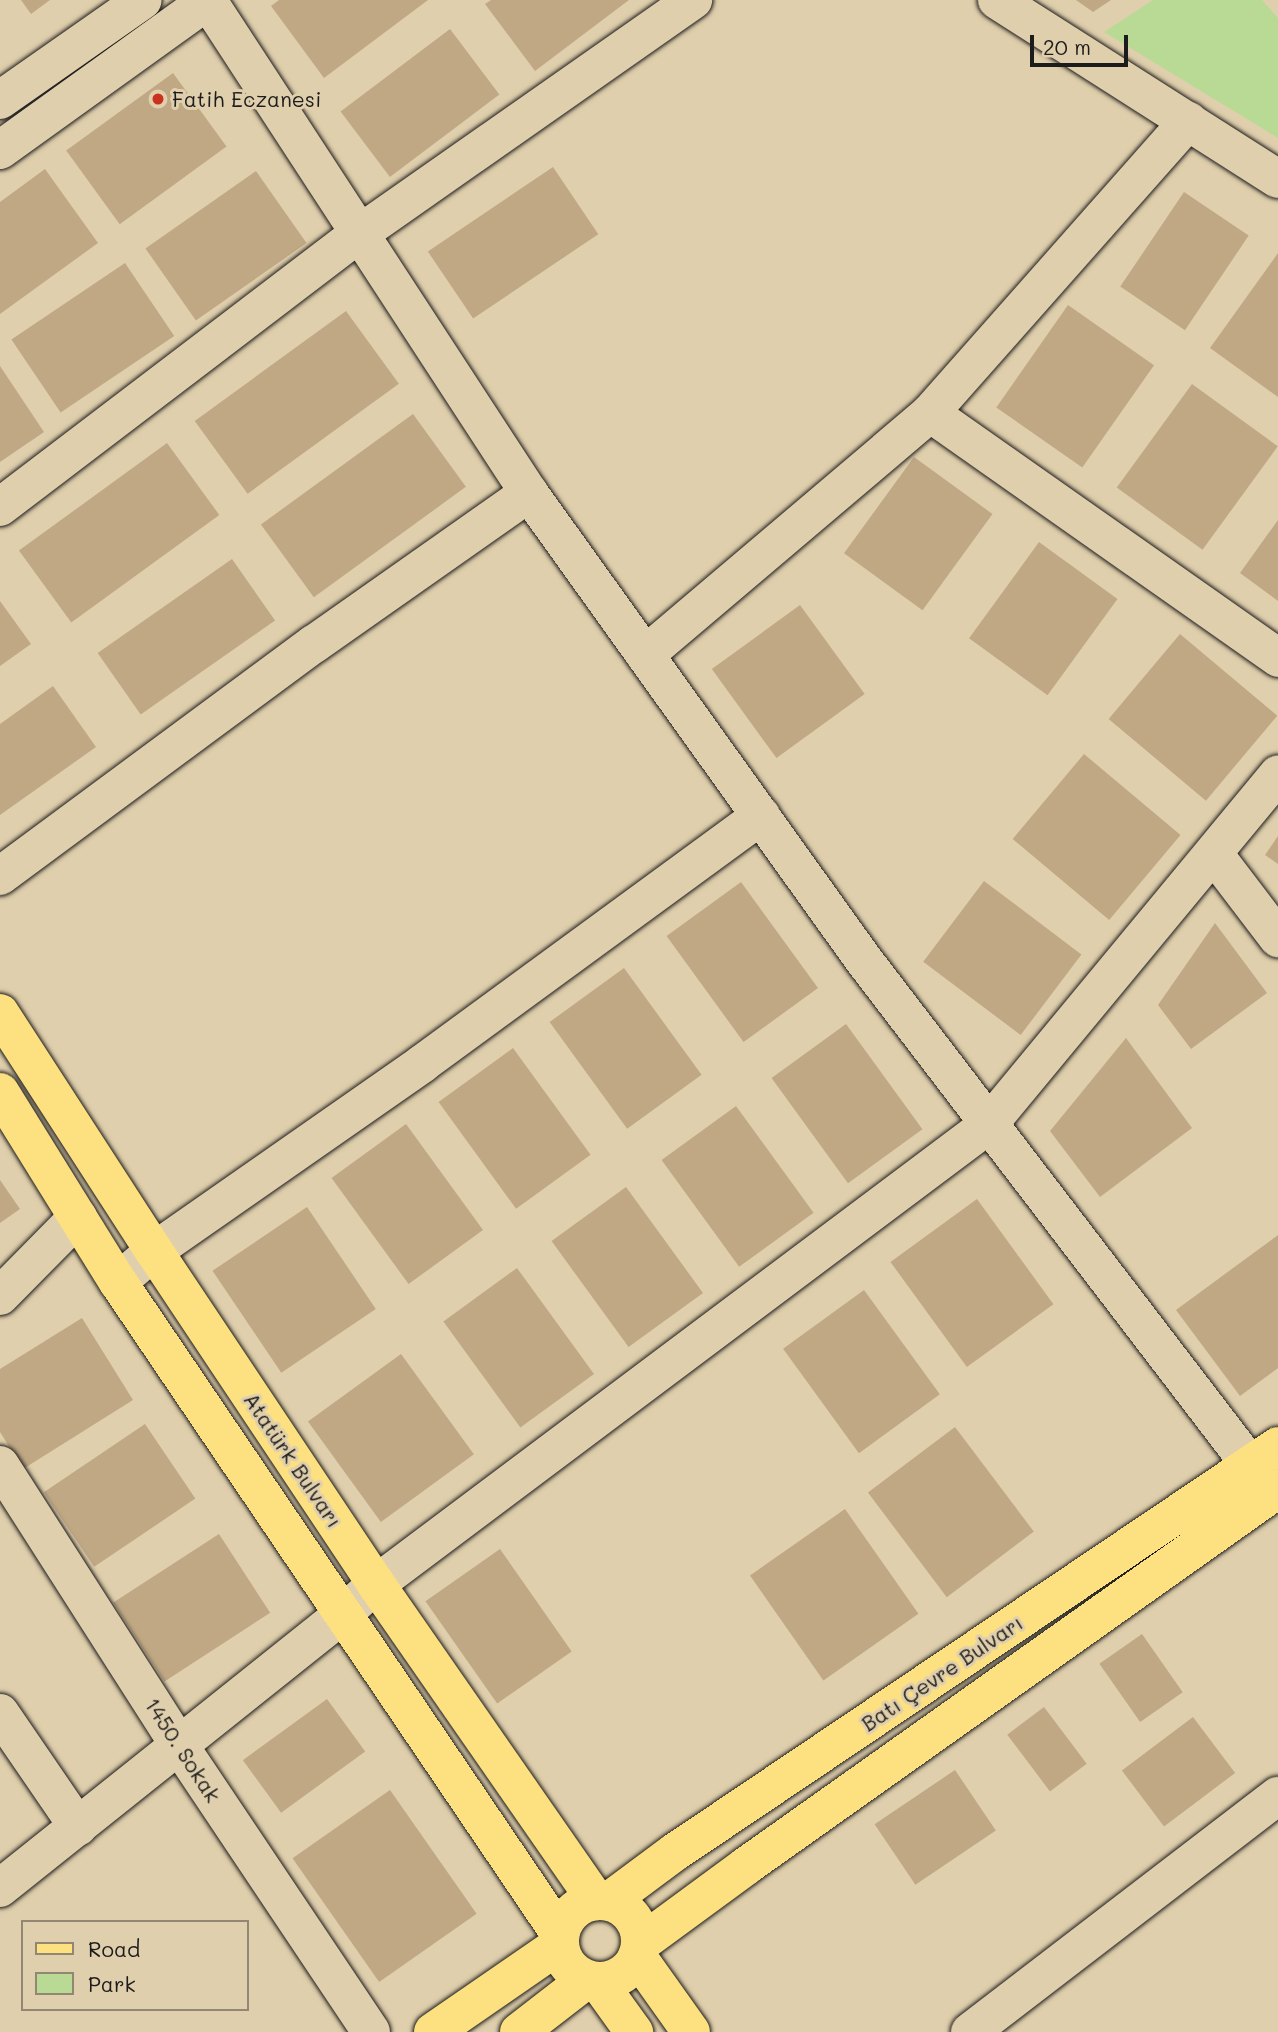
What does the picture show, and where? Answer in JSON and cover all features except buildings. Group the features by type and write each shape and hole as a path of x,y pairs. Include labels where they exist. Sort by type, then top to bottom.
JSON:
{"main road":[{"name":"Atatürk Bulvarı","path":"0,1013 153,1251 376,1584 602,1901"},
{"path":"0,1092 118,1282 559,1939 568,1966 592,1981 634,2032"},
{"name":"Batı Çevre Bulvarı","path":"602,1901 675,1852 1272,1477"},
{"name":"Batı Çevre Bulvarı","path":"639,1950 746,1866 1272,1477"},
{"path":"433,2032 559,1939 572,1911 602,1901 629,1912 640,1933 639,1950 622,1975 592,1981 519,2032"},
{"path":"639,1950 691,2032"}],"street":[{"path":"0,100 144,0"},
{"path":"0,150 209,0 529,493 761,816 988,1125 1272,1477"},
{"path":"0,508 359,234 693,0"},
{"path":"997,0 1278,179"},
{"path":"646,655 930,413 1188,121"},
{"path":"930,413 1278,658"},
{"path":"0,876 314,644 529,493"},
{"path":"0,1888 343,1614 376,1584 988,1125 1278,775"},
{"path":"118,1282 153,1251 423,1063 761,816"},
{"path":"1214,854 1278,938"},
{"path":"0,1296 78,1217"},
{"name":"1450. Sokak","path":"0,1465 179,1745 371,2032"},
{"path":"0,1713 78,1826"},
{"path":"970,2032 1278,1796"}],"green space":[{"path":"1153,0 1262,0 1278,18 1278,138 1104,32"}],"place":[{"name":"Fatih Eczanesi","path":"158,99"}]}
